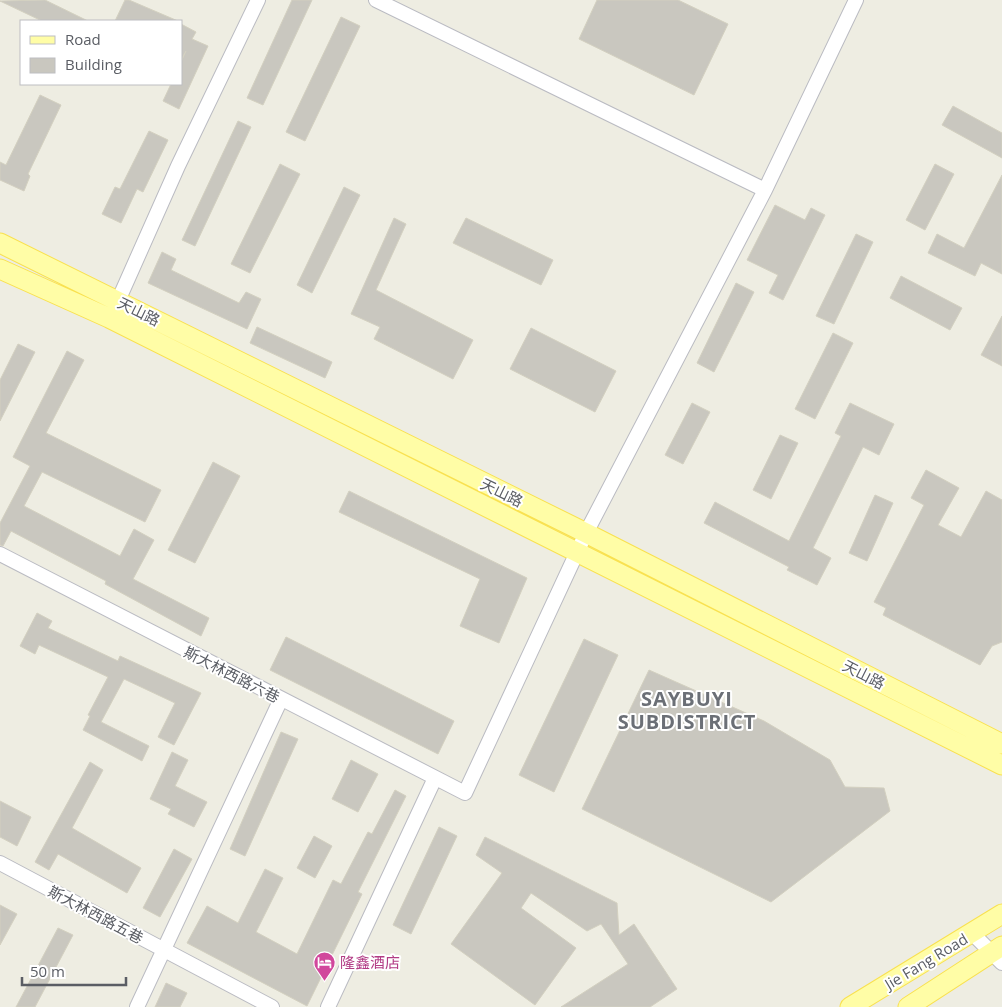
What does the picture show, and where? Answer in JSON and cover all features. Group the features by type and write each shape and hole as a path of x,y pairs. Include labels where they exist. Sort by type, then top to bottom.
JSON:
{"main road":[{"name":"天山路","path":"0,243 586,533 1002,744"},
{"name":"天山路","path":"0,269 109,318 1002,764"},
{"name":"Jie Fang Road","path":"850,1007 1002,914"},
{"name":"Jie Fang Road","path":"908,1007 999,954"}],"street":[{"path":"118,301 178,166 258,0"},
{"path":"376,0 765,190"},
{"path":"578,552 586,533 765,190 856,0"},
{"name":"斯大林西路六巷","path":"0,554 465,794 578,552"},
{"path":"137,1007 282,699"},
{"path":"328,1007 435,778"},
{"name":"斯大林西路五巷","path":"0,863 272,1007"},
{"path":"972,932 999,954"}],"building":[{"path":"45,0 86,20 40,20 0,1"},
{"path":"125,0 129,0 176,20 115,20"},
{"path":"292,0 312,0 263,105 247,98"},
{"path":"597,0 678,0 728,24 694,95 579,39"},
{"path":"341,17 360,26 305,141 286,132"},
{"path":"182,25 196,32 192,39 208,46 179,109 163,101 171,85 182,85 182,60 186,51 182,58"},
{"path":"40,95 61,105 28,174 30,176 24,191 0,180 0,162 6,165"},
{"path":"953,106 1002,133 1002,158 942,125"},
{"path":"238,121 251,127 195,246 182,240"},
{"path":"149,131 168,140 143,192 137,189 121,223 102,214 115,187 120,189"},
{"path":"280,164 300,174 250,273 231,264"},
{"path":"935,164 954,174 925,230 906,220"},
{"path":"1002,175 1002,274 981,263 975,276 928,253 937,234 964,248"},
{"path":"344,187 360,195 312,293 297,285"},
{"path":"775,205 805,220 811,208 825,215 783,300 769,293 778,275 747,260"},
{"path":"394,218 406,224 376,290 473,340 453,379 374,339 380,327 351,314"},
{"path":"466,218 553,260 541,285 453,243"},
{"path":"856,234 873,242 834,324 816,316"},
{"path":"162,252 176,259 171,270 239,303 246,292 261,299 247,329 148,283"},
{"path":"901,276 962,308 950,330 890,298"},
{"path":"736,283 754,292 714,372 697,363"},
{"path":"1002,316 1002,366 981,355"},
{"path":"257,327 332,362 325,378 250,343"},
{"path":"531,328 616,371 595,412 510,369"},
{"path":"833,333 853,343 815,419 795,409"},
{"path":"18,344 35,352 0,421 0,380"},
{"path":"67,351 84,360 46,433 161,490 145,522 42,472 24,506 120,556 134,529 154,540 133,579 209,618 201,636 105,584 106,581 11,531 3,546 0,545 0,523 30,466 13,457"},
{"path":"692,403 710,412 683,464 665,455"},
{"path":"850,403 894,424 879,455 863,447 813,548 831,558 817,585 787,570 789,567 704,523 715,502 789,541 841,436 835,433"},
{"path":"780,435 798,443 771,499 753,490"},
{"path":"213,462 240,476 195,563 168,550"},
{"path":"926,470 959,488 938,525 961,537 986,491 1002,500 1002,642 992,646 980,665 883,615 886,608 874,602 924,505 911,498"},
{"path":"349,491 527,578 499,643 460,626 480,579 339,512"},
{"path":"875,495 893,503 867,561 849,553"},
{"path":"37,613 52,621 48,628 118,661 120,656 201,693 174,745 158,737 175,703 124,679 101,722 149,746 142,761 83,730 90,716 88,715 108,677 39,645 35,654 20,646"},
{"path":"286,637 454,721 438,754 270,670"},
{"path":"584,639 618,655 554,792 519,775"},
{"path":"649,670 764,721 830,760 845,787 884,788 890,811 771,902 582,809"},
{"path":"281,732 298,739 245,856 230,849"},
{"path":"172,752 188,760 175,786 207,802 194,827 168,814 171,809 150,799"},
{"path":"351,760 378,774 358,812 332,799"},
{"path":"90,762 103,770 72,828 141,868 127,893 58,854 49,870 35,862"},
{"path":"395,790 406,796 358,892 362,894 307,1006 187,943 207,906 238,923 265,869 283,878 256,932 297,954 333,880 341,884 368,832 372,834"},
{"path":"0,801 31,817 17,846 0,837"},
{"path":"439,827 457,836 411,934 393,925"},
{"path":"314,836 332,846 315,878 297,868"},
{"path":"485,837 617,903 619,935 634,924 677,989 650,1007 561,1007 628,964 601,924 587,931 531,893 521,908 576,948 535,1005 451,944 502,873 476,855"},
{"path":"174,849 192,859 160,917 143,908"},
{"path":"0,905 17,914 0,945"},
{"path":"58,928 73,935 35,1007 16,1007"},
{"path":"166,983 187,993 180,1007 155,1007"}],"place":[{"name":"隆鑫酒店","path":"324,981"}],"district":[{"name":"SAYBUYI SUBDISTRICT","path":"687,710"}]}
